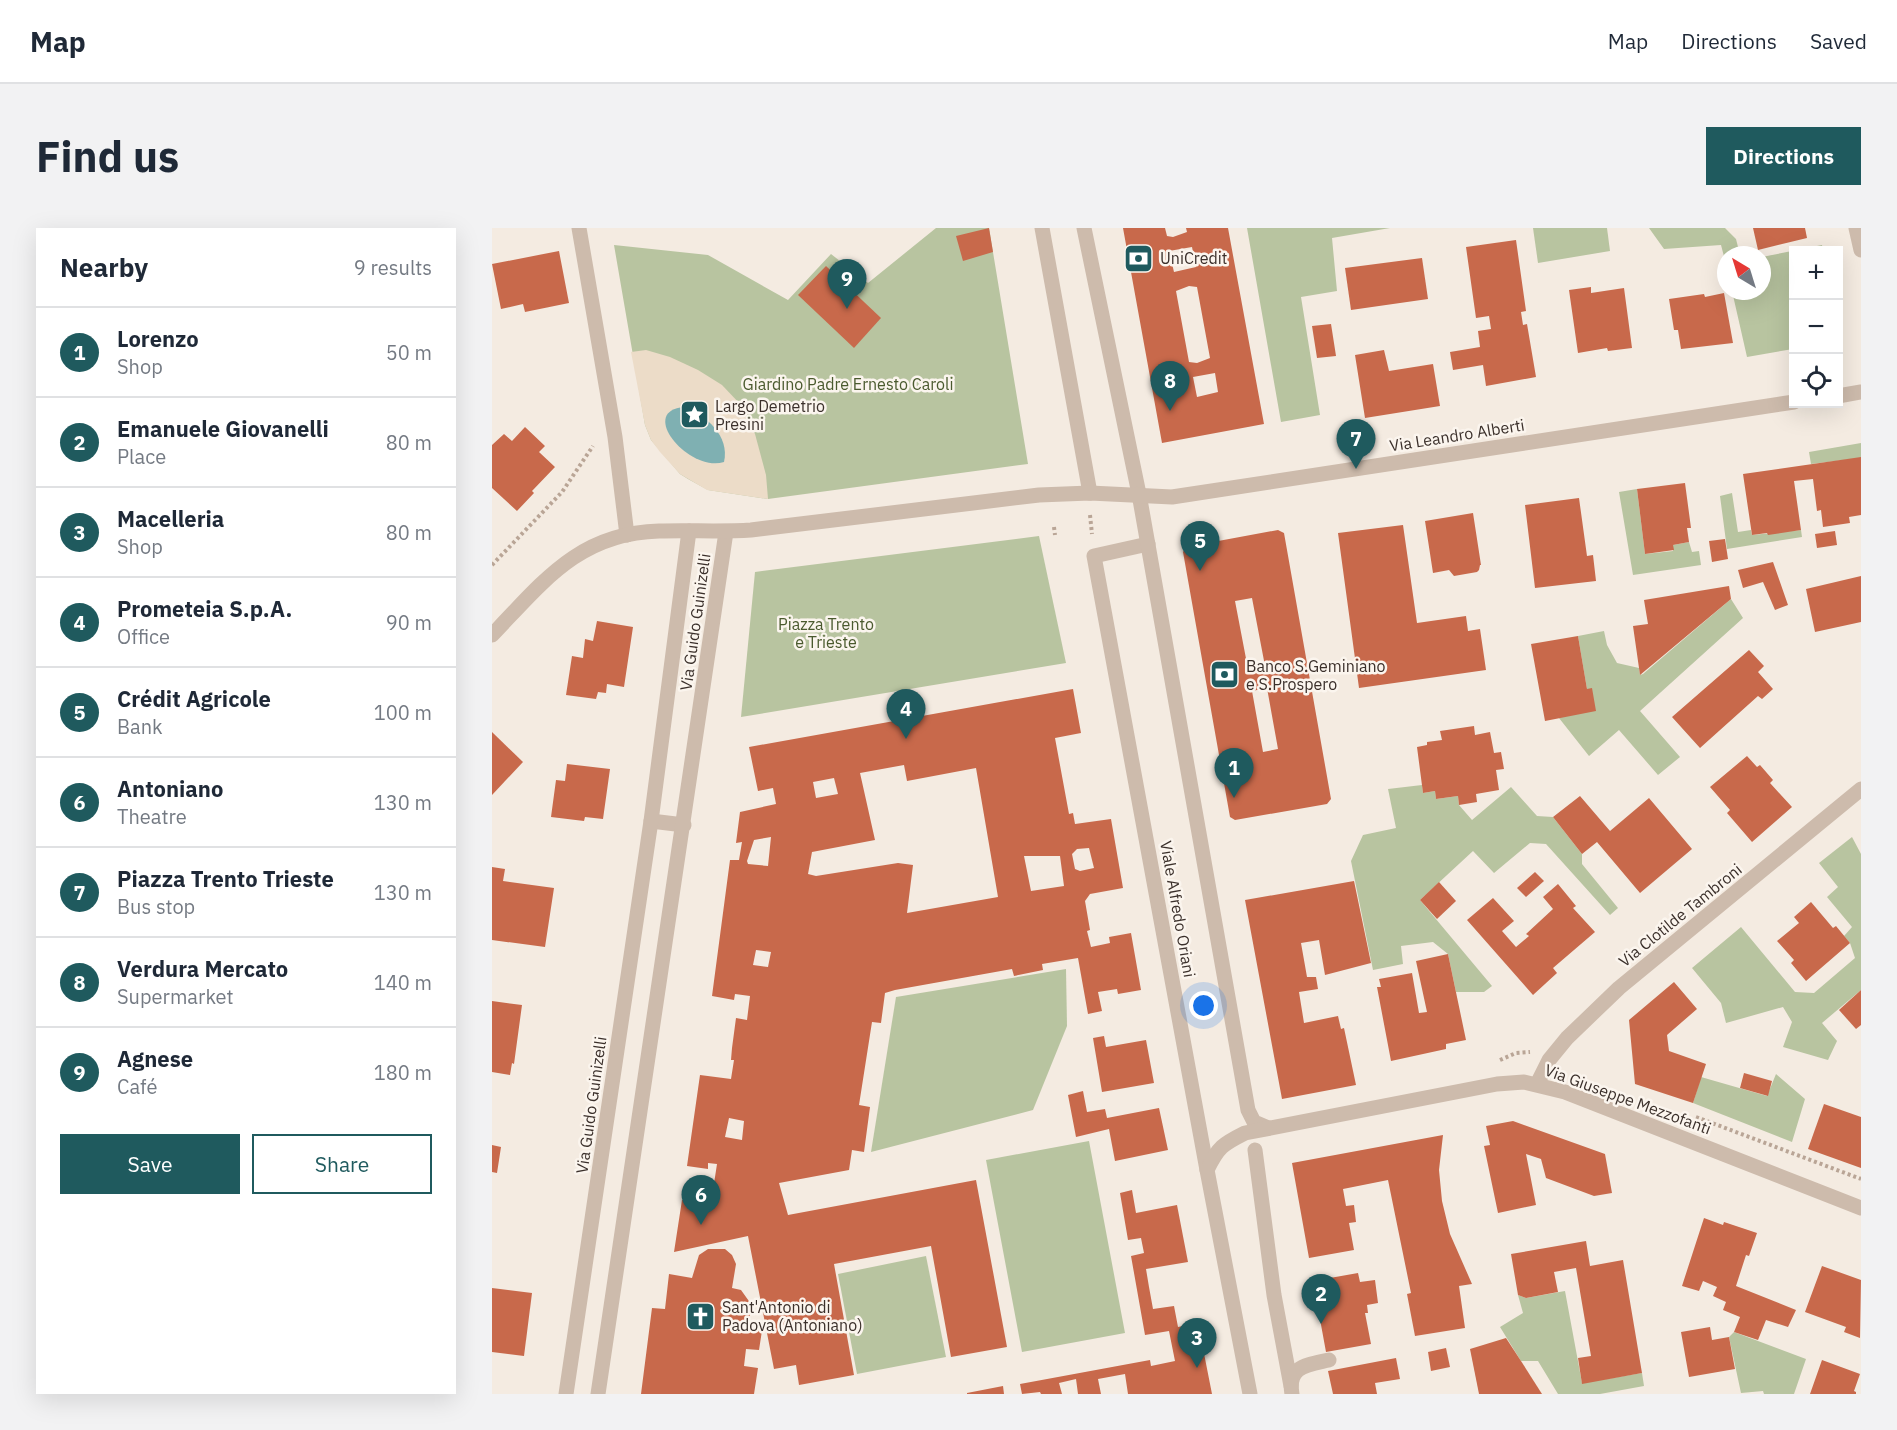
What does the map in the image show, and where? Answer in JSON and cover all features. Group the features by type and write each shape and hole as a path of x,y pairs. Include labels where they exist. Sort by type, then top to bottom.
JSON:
{"street":[{"path":"579,228 615,437 627,535"},
{"path":"492,635 558,568 581,551 603,541 627,535 657,531 726,532 1039,495 1090,493 1042,228"},
{"path":"1084,228 1139,494"},
{"path":"1856,228 1861,250"},
{"path":"1843,395 1861,392"},
{"name":"Via Leandro Alberti","path":"1090,493 1172,497 1789,403"},
{"name":"Viale Alfredo Oriani","path":"1139,494 1248,1110 1254,1122 1268,1128"},
{"name":"Via Guido Guinizelli","path":"566,1394 651,821 689,531"},
{"name":"Via Guido Guinizelli","path":"598,1394 726,532"},
{"name":"Viale Alfredo Oriani","path":"1148,544 1094,556 1250,1394"},
{"name":"Via Clotilde Tambroni","path":"1538,1084 1549,1060 1567,1038 1619,988 1861,789"},
{"path":"651,821 684,825"},
{"name":"Via Giuseppe Mezzofanti","path":"1207,1170 1216,1151 1245,1133 1497,1084 1524,1082 1565,1092 1861,1208"},
{"path":"1255,1149 1275,1295 1292,1390"},
{"path":"1292,1390 1293,1377 1297,1370 1306,1365 1329,1360"}],"path":[{"path":"492,565 562,492 595,443"},
{"path":"1054,527 1055,535"},
{"path":"1686,1113 1861,1179"}],"green space":[{"name":"Giardino Padre Ernesto Caroli","path":"936,228 989,228 1028,464 768,499 708,490 680,474 651,440 645,425 614,245 708,255 788,300 831,254 868,283"},
{"path":"1247,228 1390,228 1332,238 1337,291 1301,297 1320,415 1281,422"},
{"path":"1533,228 1607,228 1610,251 1538,263"},
{"path":"1649,228 1725,228 1736,239 1738,246 1721,245 1664,249"},
{"path":"1789,252 1789,350 1747,357 1734,300 1771,300 1771,255"},
{"path":"1861,443 1861,458 1811,464 1809,452"},
{"path":"1637,489 1645,554 1673,551 1673,545 1689,542 1692,552 1699,551 1701,565 1633,575 1619,492"},
{"path":"1732,493 1738,532 1751,530 1752,535 1801,530 1802,537 1727,549 1720,496"},
{"name":"Piazza Trento e Trieste","path":"1039,536 1066,663 741,717 755,572"},
{"path":"1731,599 1743,618 1640,711 1680,757 1658,775 1619,730 1589,756 1559,718 1587,689 1578,636 1604,631 1607,645 1617,663 1639,668 1640,675"},
{"path":"1422,785 1423,793 1435,791 1436,799 1458,796 1459,805 1472,820 1511,787 1537,816 1553,817 1582,854 1582,864 1618,908 1610,915 1546,844 1530,843 1494,873 1473,851 1420,900 1492,986 1484,992 1456,992 1448,954 1433,942 1401,946 1403,964 1373,970 1351,861 1363,835 1396,828 1388,789"},
{"path":"1852,837 1861,854 1861,990 1822,1023 1837,1041 1828,1060 1783,1047 1792,1022 1783,1007 1726,1023 1721,1003 1692,968 1741,927 1795,992 1814,993 1855,958 1850,943 1844,936 1852,927 1827,897 1838,887 1819,863"},
{"path":"1066,969 1067,1026 1033,1110 871,1152 896,997"},
{"path":"1776,1074 1805,1099 1792,1142 1693,1103 1701,1077 1767,1096"},
{"path":"1089,1141 1125,1333 1022,1352 986,1160"},
{"path":"926,1256 946,1357 857,1374 838,1274"},
{"path":"1565,1291 1582,1383 1642,1373 1644,1386 1600,1394 1558,1394 1538,1361 1521,1361 1500,1327 1523,1313 1518,1295 1526,1298"},
{"path":"1734,1332 1806,1359 1794,1394 1764,1394 1763,1391 1741,1393 1729,1337"}],"shaded area":[{"name":"Largo Demetrio Presini","path":"646,350 670,357 698,370 722,385 741,405 755,434 766,475 768,499 707,490 680,474 660,452 651,440 645,425 631,352"}],"water":[{"path":"684,407 708,421 720,435 725,452 724,462 710,463 696,459 673,440 667,429 666,419 671,411"}],"building":[{"path":"989,228 993,252 963,261 956,236"},
{"path":"1123,228 1165,228 1167,236 1173,237 1187,232 1186,228 1228,228 1264,424 1162,443","holes":["1192,247 1196,267 1174,272 1169,251","1189,286 1197,287 1210,358 1197,363 1189,362 1176,291","1215,373 1218,392 1197,397 1193,377"]},
{"path":"1753,228 1805,228 1807,238 1771,247 1757,246"},
{"path":"1516,240 1526,311 1521,312 1523,325 1527,324 1536,377 1486,386 1483,365 1453,370 1450,352 1480,347 1478,331 1491,329 1489,316 1476,318 1466,247"},
{"path":"559,251 569,303 525,312 523,304 501,309 492,264"},
{"path":"1422,258 1428,299 1351,310 1345,268"},
{"path":"826,266 881,318 854,348 798,295"},
{"path":"1591,287 1591,293 1624,288 1632,348 1608,351 1607,348 1578,353 1569,290"},
{"path":"1704,294 1705,297 1717,294 1717,300 1725,300 1733,343 1681,349 1678,330 1674,330 1669,299"},
{"path":"1331,324 1336,356 1317,358 1312,326"},
{"path":"1384,350 1389,371 1433,364 1440,406 1365,418 1355,355"},
{"path":"525,427 545,446 539,452 555,467 517,511 492,488 492,445 504,434 512,441"},
{"path":"1861,457 1861,515 1849,517 1850,523 1823,527 1821,510 1817,511 1813,479 1794,481 1801,530 1752,535 1743,474"},
{"path":"1685,483 1691,528 1687,528 1689,542 1673,545 1674,550 1645,554 1637,489"},
{"path":"1579,498 1587,556 1593,555 1596,581 1535,588 1525,505"},
{"path":"1473,513 1481,565 1479,570 1454,576 1449,570 1433,573 1425,521"},
{"path":"1403,525 1417,623 1466,616 1468,631 1480,629 1486,670 1359,688 1338,533"},
{"path":"1278,530 1284,533 1331,799 1327,804 1235,820 1230,817 1183,552 1186,547","holes":["1252,598 1265,666 1248,669 1235,601","1267,688 1278,749 1263,752 1252,691"]},
{"path":"1835,531 1837,545 1817,548 1815,534"},
{"path":"1725,539 1728,559 1712,562 1709,541"},
{"path":"1773,562 1788,605 1775,610 1763,582 1743,588 1738,570"},
{"path":"1861,576 1861,622 1815,632 1806,589"},
{"path":"1729,586 1731,599 1640,675 1633,626 1648,624 1644,600"},
{"path":"597,621 633,627 624,687 607,684 606,693 598,692 596,699 566,695 572,656 583,658 585,639 593,641"},
{"path":"1578,636 1587,689 1592,688 1596,711 1545,721 1531,644"},
{"path":"1749,650 1764,666 1758,672 1773,689 1762,699 1758,696 1700,748 1672,717"},
{"path":"1073,689 1081,733 1055,738 1069,814 1073,813 1075,824 1111,819 1123,888 1090,894 1085,901 1090,930 1087,931 1091,947 1110,943 1109,937 1131,933 1141,990 1118,994 1117,989 1098,992 1102,1011 1088,1014 1078,958 1042,964 1043,970 1014,976 1012,969 885,993 881,1023 872,1022 859,1105 870,1107 864,1152 852,1150 849,1170 779,1183 788,1215 976,1180 1007,1347 951,1357 931,1246 834,1264 854,1375 799,1385 796,1365 774,1369 748,1236 674,1252 682,1200 711,1203 717,1164 708,1163 708,1169 687,1166 700,1075 731,1079 736,1018 747,1020 750,996 735,994 734,1000 712,996 730,860 739,860 742,842 736,843 740,812 776,804 773,788 758,791 749,747","holes":["904,765 907,781 976,768 998,897 907,913 913,865 898,863 816,876 808,874 812,852 875,840 860,773","834,778 838,794 816,798 813,782","771,837 768,866 748,864 754,840","1089,848 1094,868 1080,871 1075,869 1072,854 1077,849","1024,856 1060,856 1064,886 1031,891","756,950 771,952 768,967 753,965","729,1118 744,1121 742,1140 725,1137"]},
{"path":"1474,726 1475,735 1490,732 1494,753 1501,752 1504,769 1496,770 1499,790 1476,794 1477,802 1459,805 1458,796 1436,799 1435,791 1423,793 1417,747 1427,745 1427,742 1442,740 1440,731"},
{"path":"492,732 523,762 492,795"},
{"path":"1747,756 1757,767 1760,765 1773,780 1770,783 1792,807 1752,842 1727,813 1730,810 1710,787"},
{"path":"567,764 610,769 603,819 585,817 584,821 551,817 556,780 565,781"},
{"path":"1580,796 1610,831 1649,798 1692,849 1640,893 1597,842 1582,854 1553,817"},
{"path":"492,867 505,869 503,881 554,888 545,947 492,940"},
{"path":"1535,872 1544,881 1526,897 1517,888"},
{"path":"1354,881 1371,963 1325,975 1319,940 1301,943 1307,977 1316,977 1318,989 1299,992 1304,1023 1338,1016 1341,1029 1344,1028 1356,1085 1282,1099 1245,900"},
{"path":"1439,882 1456,901 1437,919 1420,900"},
{"path":"1558,884 1576,906 1573,908 1595,932 1553,968 1557,973 1533,995 1467,920 1493,898 1514,921 1502,931 1516,947 1529,936 1526,934 1553,909 1543,897"},
{"path":"1811,902 1833,928 1836,926 1850,943 1806,981 1791,963 1794,960 1777,941 1799,923 1794,917"},
{"path":"1448,954 1466,1040 1446,1044 1446,1049 1391,1061 1377,987 1381,987 1379,979 1412,973 1419,1013 1427,1012 1416,961"},
{"path":"1674,982 1697,1009 1667,1035 1669,1051 1706,1064 1693,1103 1635,1084 1629,1020"},
{"path":"1861,990 1861,1025 1856,1029 1839,1010"},
{"path":"492,1001 522,1005 514,1064 512,1063 510,1075 492,1072"},
{"path":"1104,1036 1106,1047 1146,1040 1154,1083 1102,1092 1093,1038"},
{"path":"1744,1073 1772,1081 1768,1096 1740,1088"},
{"path":"1083,1091 1087,1112 1105,1109 1107,1118 1159,1108 1168,1150 1115,1161 1109,1129 1076,1137 1068,1095"},
{"path":"1824,1104 1861,1117 1861,1168 1808,1149"},
{"path":"1513,1121 1605,1154 1612,1193 1594,1196 1546,1178 1541,1159 1526,1154 1536,1205 1498,1213 1484,1146 1490,1145 1486,1126"},
{"path":"1443,1135 1439,1170 1442,1201 1450,1234 1472,1284 1459,1286 1465,1328 1415,1336 1407,1294 1411,1293 1388,1180 1343,1189 1346,1206 1354,1205 1356,1222 1349,1223 1354,1250 1309,1258 1292,1163"},
{"path":"492,1145 501,1147 497,1173 492,1172"},
{"path":"1132,1190 1136,1213 1177,1205 1188,1262 1146,1269 1153,1309 1174,1306 1178,1327 1198,1323 1212,1394 1128,1394 1125,1374 1098,1379 1101,1394 1078,1394 1076,1379 1059,1383 1062,1394 1041,1394 1040,1392 1022,1394 1020,1384 1150,1360 1151,1366 1175,1361 1169,1331 1145,1335 1131,1256 1144,1253 1141,1238 1128,1240 1120,1193"},
{"path":"1704,1218 1757,1233 1749,1256 1746,1255 1736,1286 1796,1310 1788,1327 1766,1320 1758,1340 1734,1332 1740,1317 1723,1310 1726,1302 1713,1296 1717,1287 1703,1281 1699,1291 1682,1286"},
{"path":"1586,1241 1590,1266 1623,1260 1642,1373 1582,1384 1578,1358 1591,1356 1576,1268 1554,1272 1558,1292 1526,1298 1518,1295 1511,1254"},
{"name":"Sant'Antonio di Padova (Antoniano)","path":"708,1249 725,1249 732,1255 736,1264 732,1288 741,1290 751,1304 749,1323 763,1324 759,1350 746,1349 744,1366 758,1368 754,1394 641,1394 652,1308 665,1309 669,1274 692,1278 699,1255"},
{"path":"1822,1266 1861,1280 1860,1338 1844,1332 1846,1327 1805,1312"},
{"path":"1358,1273 1360,1282 1375,1280 1378,1303 1367,1305 1368,1313 1365,1313 1371,1344 1326,1352 1313,1281"},
{"path":"492,1288 532,1293 524,1356 492,1352"},
{"path":"1710,1327 1712,1340 1729,1337 1735,1369 1689,1377 1681,1332"},
{"path":"1506,1338 1542,1394 1479,1394 1470,1349"},
{"path":"1446,1348 1450,1367 1431,1371 1428,1352"},
{"path":"1396,1358 1400,1379 1375,1383 1377,1394 1333,1394 1328,1371"},
{"path":"1822,1360 1860,1374 1854,1391 1856,1394 1810,1394"},
{"path":"1003,1386 1004,1394 967,1394 967,1393"}],"place":[{"name":"UniCredit","path":"1139,258"},
{"name":"Agnese","path":"847,309"},
{"name":"Verdura Mercato","path":"1170,411"},
{"name":"Largo Demetrio Presini","path":"694,415"},
{"name":"Piazza Trento Trieste","path":"1356,469"},
{"name":"Crédit Agricole","path":"1200,571"},
{"name":"Banco S.Geminiano e S.Prospero","path":"1225,675"},
{"name":"Prometeia S.p.A.","path":"906,739"},
{"name":"Lorenzo","path":"1234,798"},
{"name":"Antoniano","path":"701,1225"},
{"name":"Sant'Antonio di Padova (Antoniano)","path":"701,1316"},
{"name":"Emanuele Giovanelli","path":"1321,1324"},
{"name":"Macelleria","path":"1197,1368"}]}
